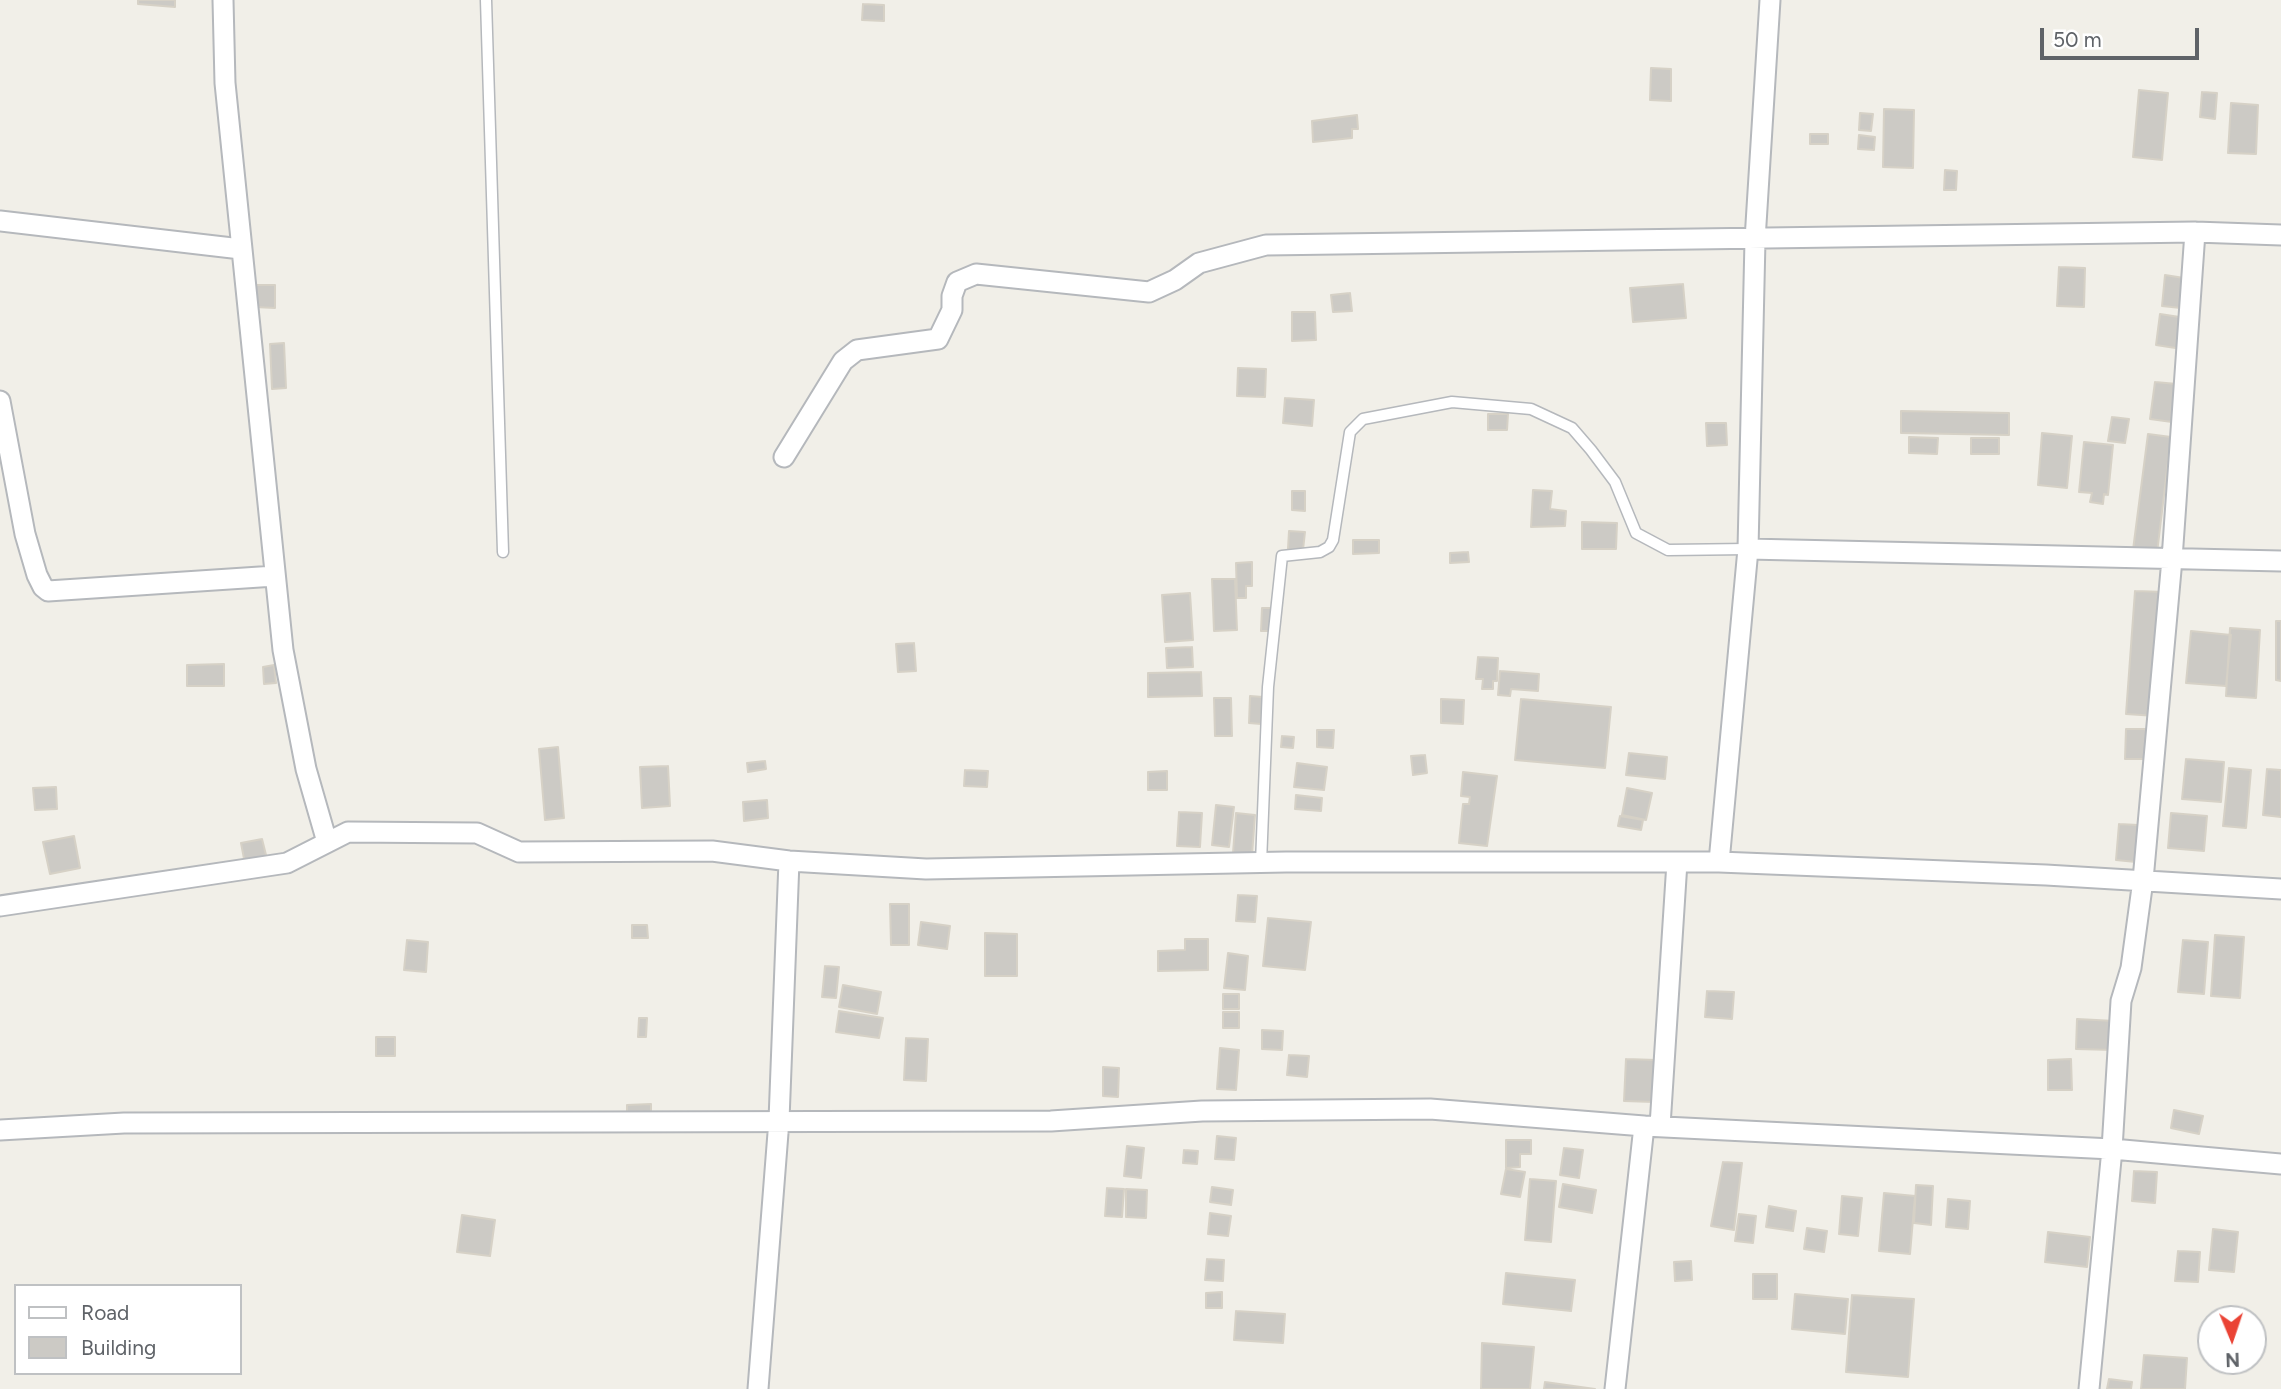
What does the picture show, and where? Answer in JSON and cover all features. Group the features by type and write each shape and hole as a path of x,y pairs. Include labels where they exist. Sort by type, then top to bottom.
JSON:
{"street":[{"path":"223,0 225,83 283,650 306,769 327,842"},
{"path":"1719,862 1748,549 1755,240 1770,0"},
{"path":"0,221 241,249"},
{"path":"2089,1389 2112,1149 2121,1001 2131,968 2143,880 2172,559 2195,232"},
{"path":"783,457 842,361 857,351 938,339 952,310 952,296 957,282 976,274 1149,292 1175,280 1199,263 1265,245 2195,232 2281,235"},
{"path":"0,401 24,534 37,575 48,591 275,576"},
{"path":"1748,549 2281,561"},
{"path":"0,906 287,863 348,832 477,833 519,852 712,852 789,861 926,869 1261,863 1719,862 2281,888"},
{"path":"758,1389 779,1121 789,861"},
{"path":"1615,1389 1652,1126 1677,862"},
{"path":"0,1130 124,1123 1051,1121 1202,1111 1430,1109 1652,1126 2112,1149 2281,1164"}],"lane":[{"path":"486,0 503,552"},
{"path":"1261,863 1268,687 1282,556 1320,552 1333,540 1350,432 1363,419 1452,402 1531,409 1572,428 1591,450 1615,482 1636,533 1668,550 1748,549"}],"building":[{"path":"138,0 175,0 175,7 138,4"},
{"path":"863,4 884,5 884,21 862,20"},
{"path":"1651,68 1671,69 1671,101 1650,100"},
{"path":"2139,90 2168,93 2162,160 2133,157"},
{"path":"2202,92 2217,93 2215,119 2200,117"},
{"path":"2231,103 2258,105 2256,154 2228,153"},
{"path":"1884,109 1914,110 1913,168 1883,167"},
{"path":"1860,113 1873,114 1871,131 1859,130"},
{"path":"1357,115 1358,129 1352,129 1352,138 1313,142 1312,121"},
{"path":"1810,134 1828,134 1828,144 1810,144"},
{"path":"1859,135 1875,137 1874,150 1858,149"},
{"path":"1945,170 1957,171 1956,190 1944,190"},
{"path":"2059,267 2085,268 2084,307 2057,306"},
{"path":"2165,275 2184,278 2181,308 2162,306"},
{"path":"1683,284 1686,318 1633,322 1630,288"},
{"path":"255,285 275,285 275,308 255,307"},
{"path":"1350,293 1352,311 1333,312 1331,295"},
{"path":"1292,312 1315,312 1316,340 1292,341"},
{"path":"2160,314 2186,318 2182,349 2156,345"},
{"path":"284,343 286,388 272,389 270,344"},
{"path":"1238,368 1266,369 1265,397 1237,396"},
{"path":"2155,382 2177,384 2172,422 2150,419"},
{"path":"1285,398 1314,400 1312,426 1283,423"},
{"path":"1901,411 2009,413 2009,435 1901,433"},
{"path":"1488,414 1508,414 1507,430 1488,430"},
{"path":"2112,417 2129,419 2125,443 2108,441"},
{"path":"1706,423 1726,423 1727,445 1707,446"},
{"path":"2042,433 2072,436 2067,488 2038,485"},
{"path":"2148,434 2171,437 2157,553 2133,550"},
{"path":"1909,437 1938,438 1937,454 1909,453"},
{"path":"1971,438 1999,438 1999,454 1971,454"},
{"path":"2084,442 2113,445 2108,495 2104,494 2103,504 2090,502 2092,493 2079,492"},
{"path":"1533,490 1552,491 1550,509 1566,511 1565,526 1531,527"},
{"path":"1292,491 1305,491 1305,511 1292,510"},
{"path":"1582,522 1617,523 1616,549 1582,549"},
{"path":"1289,531 1305,532 1303,550 1288,549"},
{"path":"1353,540 1379,540 1379,553 1353,554"},
{"path":"1468,552 1469,562 1450,563 1450,553"},
{"path":"1252,562 1252,586 1246,586 1246,598 1237,598 1236,563"},
{"path":"1212,579 1235,579 1237,630 1214,631"},
{"path":"2135,591 2165,592 2156,716 2126,714"},
{"path":"1190,593 1193,640 1165,642 1162,595"},
{"path":"1262,608 1273,608 1272,631 1261,631"},
{"path":"2276,621 2281,621 2281,681 2276,680"},
{"path":"2230,628 2260,630 2256,698 2226,696"},
{"path":"2191,631 2231,635 2226,686 2186,683"},
{"path":"914,643 916,671 898,672 896,644"},
{"path":"1192,647 1193,667 1167,668 1166,648"},
{"path":"1478,657 1498,658 1497,681 1493,681 1493,689 1482,689 1483,679 1476,679"},
{"path":"224,664 224,686 187,686 187,665"},
{"path":"274,665 276,683 264,684 263,667"},
{"path":"1500,671 1539,674 1538,691 1511,689 1510,696 1498,695"},
{"path":"1201,672 1202,696 1148,697 1148,673"},
{"path":"1250,696 1263,697 1261,724 1249,723"},
{"path":"1214,698 1231,698 1232,736 1215,736"},
{"path":"1441,699 1464,700 1463,724 1441,723"},
{"path":"1521,699 1611,707 1605,768 1515,760"},
{"path":"2126,729 2147,729 2146,759 2125,759"},
{"path":"1317,730 1334,730 1333,748 1317,747"},
{"path":"1282,736 1294,737 1293,748 1281,747"},
{"path":"558,747 564,818 545,820 539,749"},
{"path":"1629,753 1667,757 1665,779 1626,775"},
{"path":"1425,755 1427,773 1413,775 1411,756"},
{"path":"2186,759 2224,762 2221,802 2182,799"},
{"path":"765,761 766,769 748,772 747,763"},
{"path":"1297,763 1327,767 1324,790 1294,787"},
{"path":"668,766 670,806 642,808 640,767"},
{"path":"2229,768 2251,770 2246,828 2223,826"},
{"path":"2267,769 2281,770 2281,817 2263,815"},
{"path":"965,770 988,771 987,787 964,786"},
{"path":"1167,771 1167,790 1148,790 1148,772"},
{"path":"1463,772 1497,776 1487,846 1459,843 1463,804 1469,804 1470,797 1461,796"},
{"path":"56,787 57,809 35,810 33,788"},
{"path":"1627,788 1652,793 1646,820 1622,815"},
{"path":"1296,795 1322,798 1321,811 1295,809"},
{"path":"767,800 768,818 744,821 743,802"},
{"path":"1216,805 1234,807 1229,847 1212,845"},
{"path":"1179,812 1202,813 1200,847 1177,846"},
{"path":"1236,813 1255,815 1252,855 1233,853"},
{"path":"2171,813 2207,816 2204,851 2168,848"},
{"path":"1620,816 1643,820 1641,830 1618,826"},
{"path":"2119,824 2138,825 2136,862 2116,860"},
{"path":"74,836 80,868 50,874 43,842"},
{"path":"262,839 267,859 245,864 241,843"},
{"path":"1238,895 1257,896 1255,922 1236,921"},
{"path":"890,904 909,904 909,945 891,945"},
{"path":"1268,918 1311,922 1305,970 1263,966"},
{"path":"921,922 950,926 947,949 918,945"},
{"path":"632,925 647,925 648,938 632,938"},
{"path":"985,933 1017,934 1017,976 985,976"},
{"path":"2215,935 2244,937 2240,998 2211,996"},
{"path":"1185,939 1208,939 1208,970 1158,971 1158,951 1185,950"},
{"path":"407,940 428,942 426,972 404,970"},
{"path":"2183,940 2208,942 2204,994 2178,992"},
{"path":"1228,953 1248,956 1245,990 1224,988"},
{"path":"825,966 839,967 836,998 822,997"},
{"path":"843,985 881,992 877,1014 839,1007"},
{"path":"1707,991 1734,992 1732,1019 1705,1017"},
{"path":"1223,994 1239,994 1239,1009 1223,1009"},
{"path":"839,1011 883,1018 879,1038 836,1032"},
{"path":"1223,1012 1239,1012 1239,1028 1223,1028"},
{"path":"639,1018 647,1018 646,1037 638,1037"},
{"path":"2077,1019 2115,1021 2114,1050 2076,1049"},
{"path":"1262,1030 1283,1031 1282,1050 1262,1049"},
{"path":"376,1037 395,1037 395,1056 376,1056"},
{"path":"906,1038 928,1039 926,1081 904,1080"},
{"path":"1220,1048 1239,1050 1236,1090 1217,1089"},
{"path":"1289,1055 1309,1056 1307,1077 1287,1075"},
{"path":"1626,1059 1656,1060 1654,1102 1624,1101"},
{"path":"2071,1059 2072,1090 2048,1090 2048,1060"},
{"path":"1103,1067 1119,1068 1118,1097 1103,1096"},
{"path":"651,1104 651,1115 627,1115 627,1105"},
{"path":"2174,1110 2203,1116 2199,1134 2171,1128"},
{"path":"1217,1136 1236,1138 1234,1160 1215,1159"},
{"path":"1506,1140 1531,1140 1531,1154 1520,1154 1520,1167 1506,1168"},
{"path":"1127,1146 1144,1148 1141,1178 1124,1176"},
{"path":"1564,1148 1583,1150 1579,1178 1560,1175"},
{"path":"1184,1150 1198,1151 1197,1164 1183,1163"},
{"path":"1723,1162 1742,1163 1734,1230 1711,1226"},
{"path":"1506,1169 1525,1172 1520,1197 1501,1194"},
{"path":"2134,1171 2157,1172 2155,1203 2132,1201"},
{"path":"1530,1179 1556,1181 1551,1242 1525,1240"},
{"path":"1563,1184 1596,1190 1592,1213 1559,1207"},
{"path":"1916,1185 1933,1186 1931,1225 1914,1223"},
{"path":"1212,1187 1233,1190 1231,1205 1210,1202"},
{"path":"1107,1188 1124,1189 1122,1217 1105,1216"},
{"path":"1126,1189 1147,1190 1146,1218 1126,1217"},
{"path":"1884,1193 1915,1196 1910,1254 1879,1251"},
{"path":"1842,1196 1862,1198 1858,1236 1839,1234"},
{"path":"1948,1199 1970,1201 1968,1229 1946,1227"},
{"path":"1769,1206 1796,1211 1793,1231 1766,1227"},
{"path":"1210,1213 1231,1216 1228,1236 1208,1234"},
{"path":"1739,1214 1756,1216 1753,1243 1735,1241"},
{"path":"462,1215 495,1220 490,1256 457,1252"},
{"path":"1807,1228 1827,1231 1824,1252 1804,1249"},
{"path":"2213,1229 2238,1232 2234,1272 2209,1270"},
{"path":"2048,1232 2090,1237 2087,1267 2045,1262"},
{"path":"2178,1251 2200,1252 2198,1282 2175,1281"},
{"path":"1207,1259 1224,1260 1223,1281 1205,1280"},
{"path":"1691,1261 1692,1280 1675,1281 1674,1262"},
{"path":"1506,1273 1575,1280 1571,1311 1503,1304"},
{"path":"1753,1274 1777,1274 1777,1299 1753,1299"},
{"path":"1222,1292 1222,1308 1206,1308 1206,1293"},
{"path":"1795,1294 1848,1299 1845,1334 1792,1329"},
{"path":"1852,1295 1914,1299 1908,1377 1846,1372"},
{"path":"1236,1311 1285,1314 1283,1343 1234,1340"},
{"path":"1482,1343 1534,1347 1530,1389 1481,1389"},
{"path":"2144,1355 2187,1358 2185,1389 2141,1389"},
{"path":"2109,1379 2132,1382 2131,1389 2107,1389"},
{"path":"1545,1382 1595,1389 1544,1389"}]}
